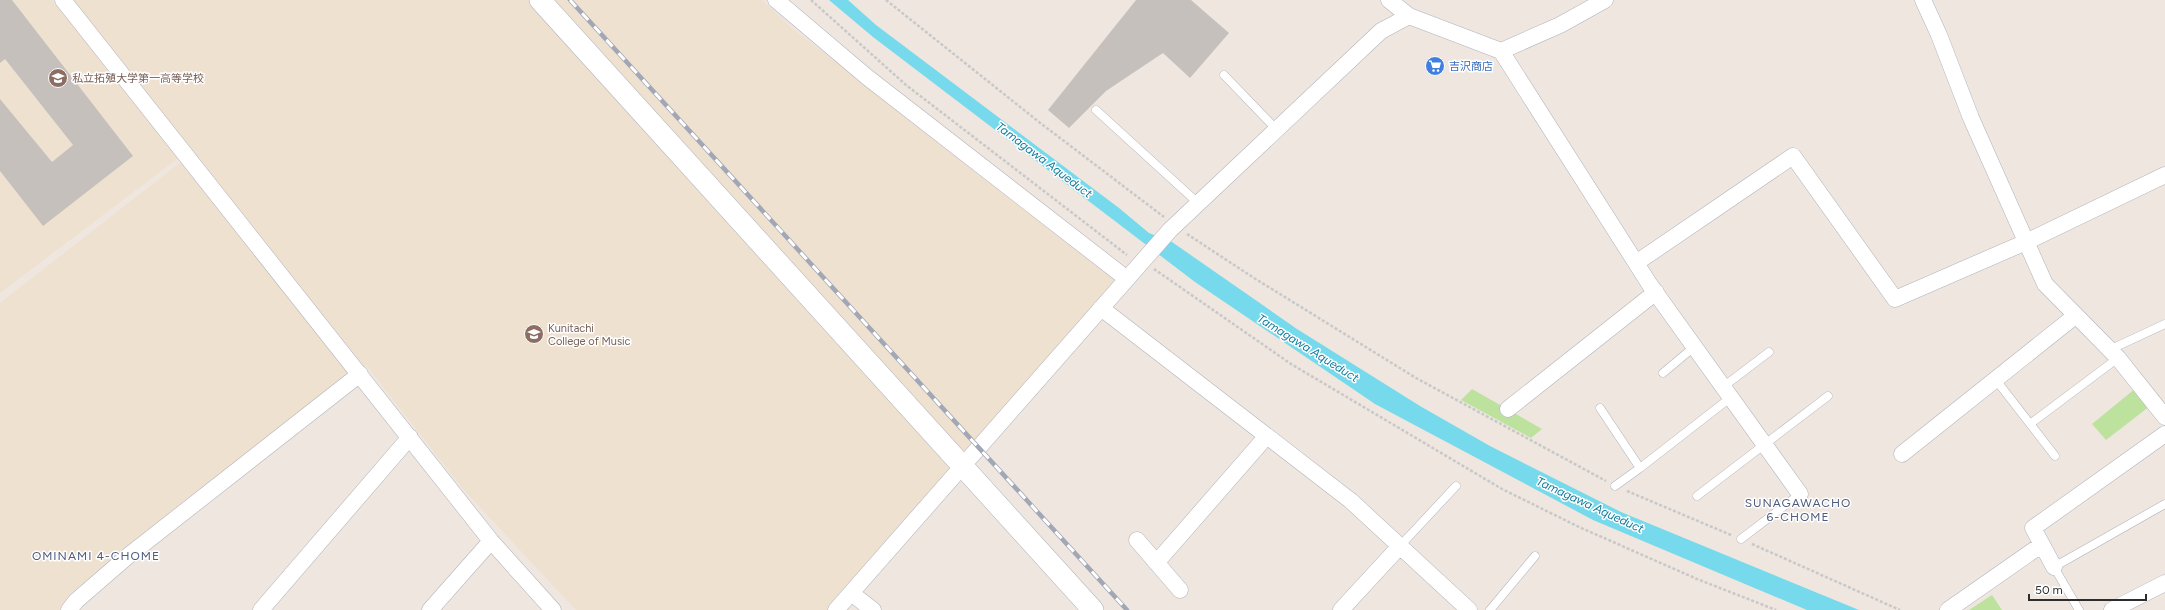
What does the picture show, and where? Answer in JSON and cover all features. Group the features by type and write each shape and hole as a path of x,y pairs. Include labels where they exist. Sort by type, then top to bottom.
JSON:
{"street":[{"path":"63,0 491,541 553,610"},
{"path":"540,0 1093,610"},
{"path":"776,0 795,18 867,77 1127,279"},
{"path":"1389,0 1409,16 1501,51 1636,263 1694,347 1800,494"},
{"path":"1501,51 1553,28 1605,0"},
{"path":"1923,0 1939,36 1971,118 2045,284 2114,354 2165,417"},
{"path":"836,610 1172,228 1381,31 1409,16"},
{"path":"1636,263 1793,156 1896,299 2026,242 2165,175"},
{"path":"1508,409 1656,292"},
{"path":"1101,308 1350,501 1470,610"},
{"path":"1902,454 2075,316"},
{"path":"70,610 76,601 128,556 360,374"},
{"path":"2054,567 2033,528 2165,434"},
{"path":"261,610 410,437"},
{"path":"1157,562 1266,437"},
{"path":"1137,540 1180,590"},
{"path":"430,610 491,541"},
{"path":"1948,610 2041,545"},
{"path":"1341,610 1400,546"},
{"path":"2112,610 2165,583"},
{"path":"851,593 873,610"}],"lane":[{"path":"1224,75 1277,130"},
{"path":"1096,110 1198,203"},
{"path":"2030,424 2114,354 2165,324"},
{"path":"1663,373 1694,347"},
{"path":"1615,486 1640,468 1727,392 1769,352"},
{"path":"1996,380 2055,456"},
{"path":"1697,496 1828,396"},
{"path":"1600,408 1640,468"},
{"path":"1400,546 1456,486"},
{"path":"1741,539 1800,494"},
{"path":"2079,610 2054,567 2165,504"},
{"path":"1490,610 1535,556"}],"path":[{"path":"811,0 906,85 1127,255 1146,258 1192,296 1291,364 1502,489 1579,527 1690,576 1776,610"},
{"path":"886,0 1172,228 1416,378 1615,486 1741,539 1900,610"}],"shaded area":[{"name":"私立拓殖大学第一高等学校","path":"0,0 52,0 181,156 0,293"},
{"name":"Kunitachi College of Music","path":"73,0 762,0 794,30 1119,275 828,610 576,610 463,489 366,365 72,592 59,610 0,610 0,303 194,152"}],"green space":[{"path":"2136,388 2150,406 2106,440 2092,424"},
{"path":"1472,389 1542,429 1531,438 1461,400"},
{"path":"1992,595 2002,610 1969,610"}],"water":[{"name":"Tamagawa Aqueduct","path":"829,0 848,0 876,25 1119,208 1149,233 1172,242 1297,329 1420,406 1490,446 1621,512 1859,610 1807,610 1593,520 1375,404 1195,282 873,37"}],"building":[{"path":"0,0 12,0 133,156 43,226 0,171 0,99 52,162 73,145 5,59 0,63"},
{"path":"1136,0 1191,0 1229,33 1190,78 1163,53 1106,91 1069,128 1048,110"}],"railway":[{"path":"570,0 1127,610"}],"place":[{"name":"吉沢商店","path":"1435,66"},
{"name":"私立拓殖大学第一高等学校","path":"58,78"},
{"name":"Kunitachi College of Music","path":"534,334"}],"district":[{"name":"SUNAGAWACHO 6-CHOME","path":"1798,510"},
{"name":"OMINAMI 4-CHOME","path":"96,556"}]}
